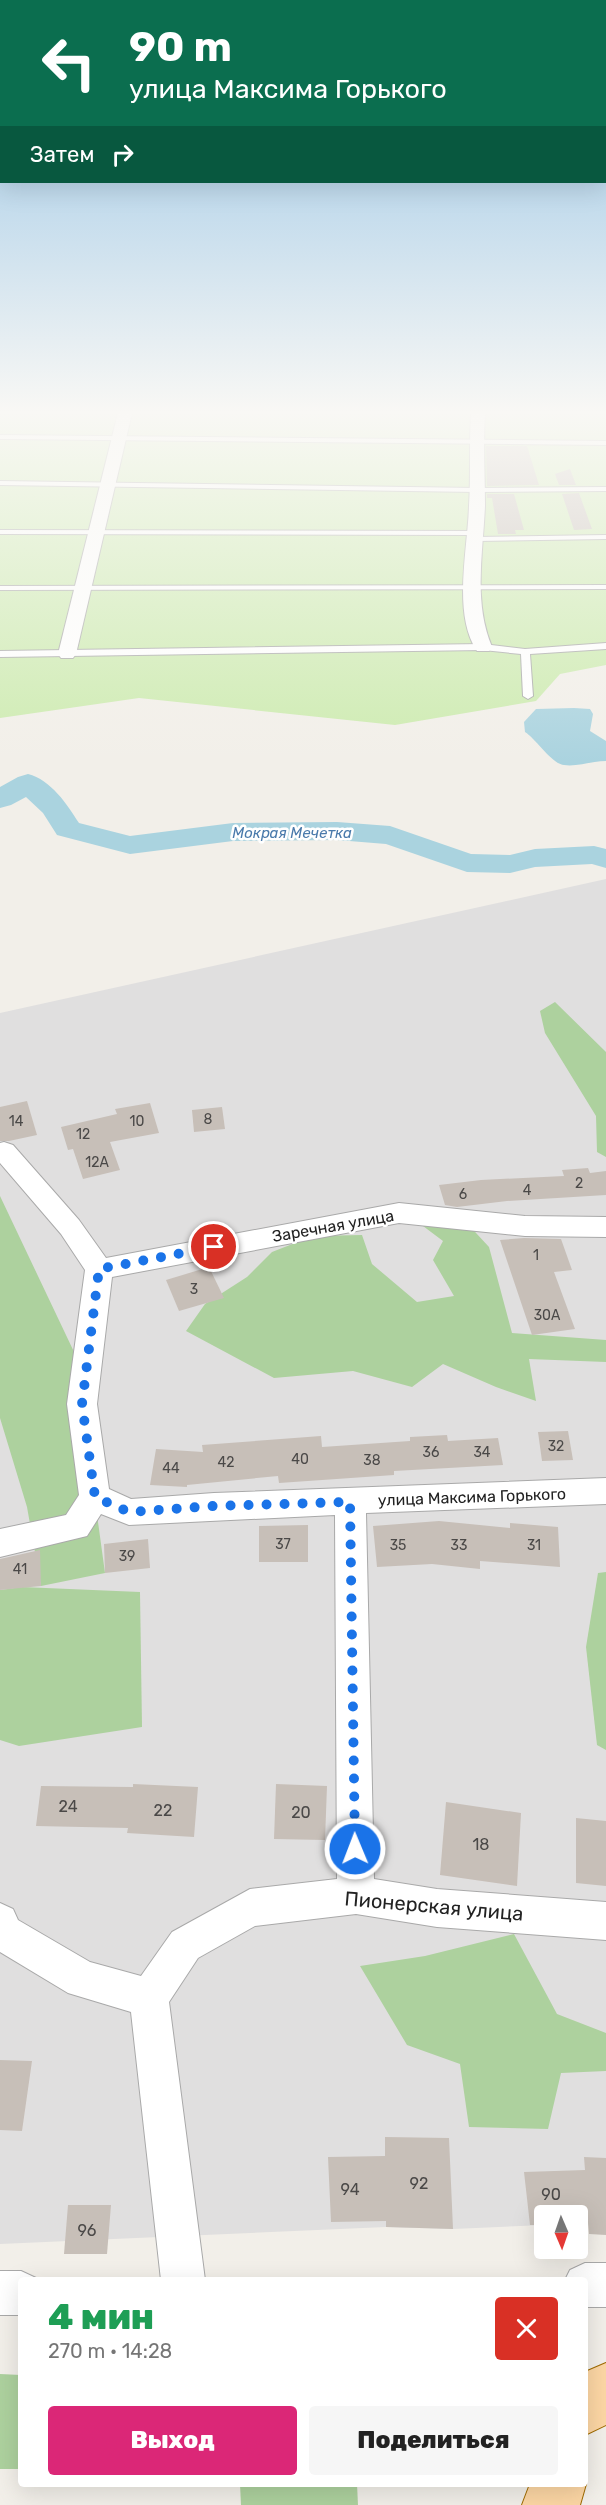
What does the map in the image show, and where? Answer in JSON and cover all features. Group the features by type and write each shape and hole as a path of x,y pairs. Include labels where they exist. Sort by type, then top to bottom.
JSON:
{"main road":[{"path":"588,2405 606,2390"},
{"path":"551,2505 557,2487"}],"street":[{"path":"477,530 472,587 476,634 483,647"},
{"path":"67,654 96,531"},
{"path":"0,1543 76,1526 95,1497 82,1404 99,1269 70,1227 4,1151"},
{"name":"Заречная улица","path":"99,1269 399,1214 525,1226 606,1227"},
{"name":"улица Максима Горького","path":"95,1497 129,1512 214,1506 606,1491"},
{"path":"350,1502 356,1895"},
{"name":"Пионерская улица","path":"149,1998 185,1945 250,1908 356,1895 436,1908 606,1921"},
{"path":"0,1922 4,1933 82,1979 149,1998 183,2277"},
{"path":"588,2285 606,2285"},
{"path":"0,2293 18,2293"}],"lane":[{"path":"0,532 606,537"},
{"path":"0,588 606,586"},
{"path":"0,654 483,647 525,652 606,646"},
{"path":"525,652 528,696"}],"shaded area":[{"path":"606,879 606,2222 588,2223 588,2205 534,2205 534,2225 453,2229 386,2227 0,2244 0,1013"}],"green space":[{"path":"0,530 606,530 606,665 560,674 536,701 395,725 139,698 0,718"},
{"path":"555,1002 606,1052 606,1157 597,1152 596,1116 545,1033 540,1011"},
{"path":"0,1196 75,1354 105,1573 41,1586 27,1507 0,1418"},
{"path":"464,1220 489,1247 512,1333 606,1340 606,1362 529,1359 536,1401 443,1364 412,1387 353,1371 274,1378 186,1331 205,1304 247,1277 272,1252 313,1236 362,1235 372,1264 417,1302 454,1296 433,1260 443,1241 423,1226"},
{"path":"606,1572 606,1750 597,1745 586,1647 598,1573"},
{"path":"22,1587 140,1592 142,1727 19,1746 0,1740 0,1590"},
{"path":"514,1934 557,2014 606,2033 606,2071 561,2073 548,2129 469,2127 460,2064 407,2045 360,1966 425,1956"},
{"path":"0,2374 18,2375 18,2469 0,2469"},
{"path":"240,2487 357,2487 358,2505 241,2505"}],"water":[{"path":"536,709 590,709 593,714 590,731 606,741 606,761 574,765 559,764 525,732 524,722"}],"building":[{"path":"497,530 524,530 515,530 516,534 498,534"},
{"path":"27,1101 37,1135 0,1141 0,1107"},
{"path":"150,1103 159,1133 110,1142 120,1170 83,1179 73,1149 68,1150 61,1127 117,1114 115,1109"},
{"path":"222,1107 225,1129 194,1132 192,1110"},
{"path":"588,1168 590,1173 606,1171 606,1195 507,1201 457,1207 445,1205 439,1185 481,1180 564,1176 562,1170"},
{"path":"561,1239 572,1270 554,1272 575,1329 532,1335 500,1240"},
{"path":"209,1267 224,1298 179,1311 166,1280"},
{"path":"568,1431 573,1460 542,1461 538,1432"},
{"path":"447,1435 448,1441 498,1438 503,1465 394,1471 394,1475 279,1483 278,1476 187,1485 187,1487 150,1485 156,1449 203,1452 202,1445 321,1436 322,1447 410,1441 410,1437"},
{"path":"439,1521 510,1528 510,1523 558,1527 560,1567 480,1561 480,1569 432,1564 377,1567 373,1526"},
{"path":"308,1525 308,1562 259,1562 259,1526"},
{"path":"148,1539 150,1568 105,1573 104,1544"},
{"path":"40,1550 41,1586 0,1590 0,1559"},
{"path":"133,1784 198,1787 194,1837 127,1833 128,1828 36,1826 41,1786 133,1787"},
{"path":"276,1784 327,1786 325,1840 274,1839"},
{"path":"446,1802 521,1813 517,1886 440,1875"},
{"path":"576,1818 606,1821 606,1886 576,1883"},
{"path":"0,2060 32,2061 22,2131 0,2130"},
{"path":"385,2137 449,2138 453,2229 386,2227 386,2221 331,2222 328,2157 385,2156"},
{"path":"584,2157 606,2158 606,2235 589,2234 588,2205 534,2205 534,2225 530,2225 524,2172 585,2170"},
{"path":"68,2205 111,2205 107,2254 64,2254"}],"waterway":[{"name":"Мокрая Мечетка","path":"0,799 28,783 55,808 68,829 130,845 233,832 337,831 390,835 467,863 510,864 535,858 594,855 606,859"}],"route":[{"path":"214,1247 99,1269 82,1404 95,1497 129,1512 214,1506 350,1502 355,1849"}]}
